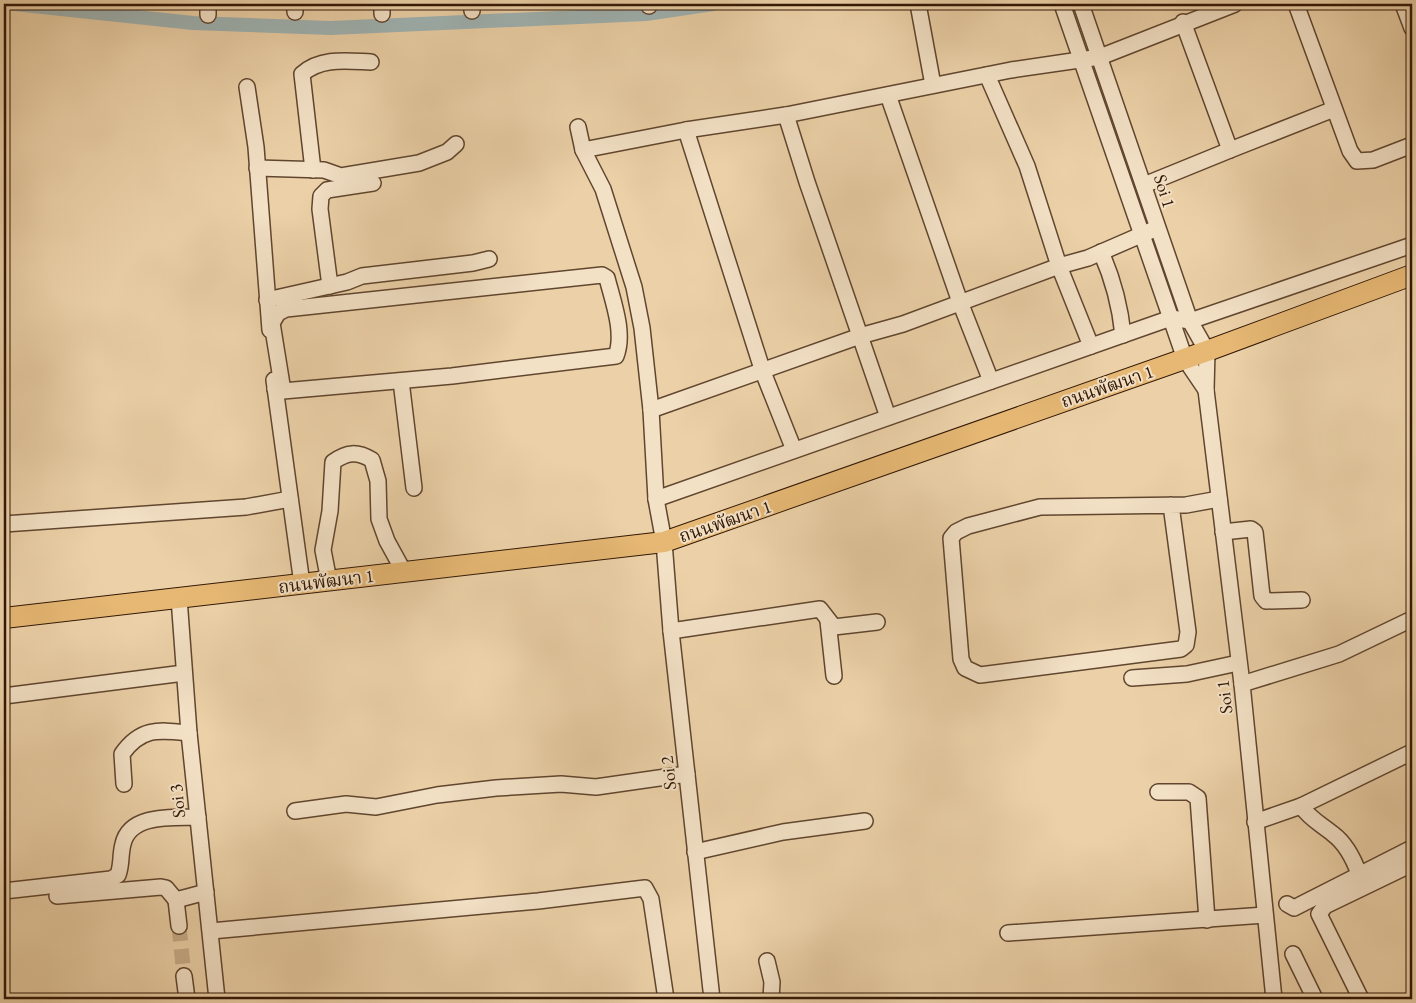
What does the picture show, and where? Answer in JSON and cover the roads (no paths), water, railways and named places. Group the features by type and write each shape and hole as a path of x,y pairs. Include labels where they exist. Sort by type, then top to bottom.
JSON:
{"main road":[{"name":"ถนนพัฒนา 1","path":"4,618 664,542 1207,351 1412,275"}],"street":[{"path":"918,4 933,85"},
{"name":"Soi 1","path":"1062,4 1184,359 1206,390"},
{"name":"Soi 1","path":"1081,4 1190,321 1207,351 1206,390 1242,684 1274,999"},
{"path":"583,150 686,130 786,115 933,85 1100,56 1183,22 1235,4"},
{"path":"1296,4 1350,151 1357,161 1373,160 1412,145"},
{"path":"1403,4 1412,28"},
{"path":"1183,22 1230,150"},
{"path":"313,170 302,74 311,66 333,61 371,62"},
{"path":"987,75 1028,166 1059,266 1091,346"},
{"path":"247,87 257,168 267,300 279,390"},
{"path":"888,95 960,302 991,381"},
{"path":"1144,185 1334,109"},
{"path":"786,115 807,182 888,417"},
{"name":"Soi 2","path":"578,127 583,150 603,189 634,287 642,328 651,410 656,499 664,542 670,630 712,999"},
{"path":"686,130 763,372 794,450"},
{"path":"257,168 324,170 341,176 419,163 447,152 456,144"},
{"path":"330,286 320,209 321,196 328,190 373,184"},
{"path":"651,410 763,372 860,336 904,324 1101,252 1157,228"},
{"path":"656,499 1171,318 1190,321 1412,245"},
{"path":"1101,252 1110,274 1120,309 1122,335"},
{"path":"267,300 330,286 362,276 473,263 489,259"},
{"path":"279,390 401,380 616,356 620,346 619,330 606,278 602,275 286,309 278,313 272,323 290,499 302,584"},
{"path":"401,380 414,488"},
{"path":"329,581 323,550 330,511 330,474 333,462 345,454 361,453 372,460 378,481 379,519 387,541 404,572"},
{"path":"4,524 246,507 290,499"},
{"path":"1171,505 1188,632 1186,645 1181,649 980,675 965,668 961,659 952,538 956,532 995,518 1040,507 1171,505 1220,499"},
{"path":"1223,532 1251,529 1255,532 1262,596 1266,602 1302,600"},
{"name":"Soi 3","path":"179,598 188,733 217,999"},
{"path":"670,630 798,610 820,609 834,626 877,622"},
{"path":"1242,684 1339,654 1412,619"},
{"path":"828,621 834,676"},
{"path":"1132,678 1187,674 1238,662"},
{"path":"4,696 184,673"},
{"path":"124,784 122,754 137,738 156,730 188,733"},
{"path":"1255,822 1301,806 1412,752"},
{"path":"295,811 346,804 376,807 437,795 496,788 561,784 596,787 687,774"},
{"path":"1158,792 1189,792 1198,798 1207,920"},
{"path":"1301,806 1310,818 1334,835 1344,846 1358,874"},
{"path":"4,890 115,878 122,863 123,843 133,827 148,820 198,817"},
{"path":"695,852 784,832 866,821"},
{"path":"1287,904 1294,908 1412,848"},
{"path":"1361,999 1319,914 1325,906 1412,864"},
{"path":"4,901 154,887 166,888 176,900 179,926"},
{"path":"211,931 538,901 645,888 651,899 666,999"},
{"path":"176,900 206,892"},
{"path":"1008,934 1265,915"},
{"path":"1294,954 1315,999"},
{"path":"767,961 772,982 771,999"},
{"path":"184,976 187,999"}],"waterway":[{"path":"14,4 193,23 331,28 646,14 713,4"}],"tunnel":[{"path":"179,926 184,976"}]}
